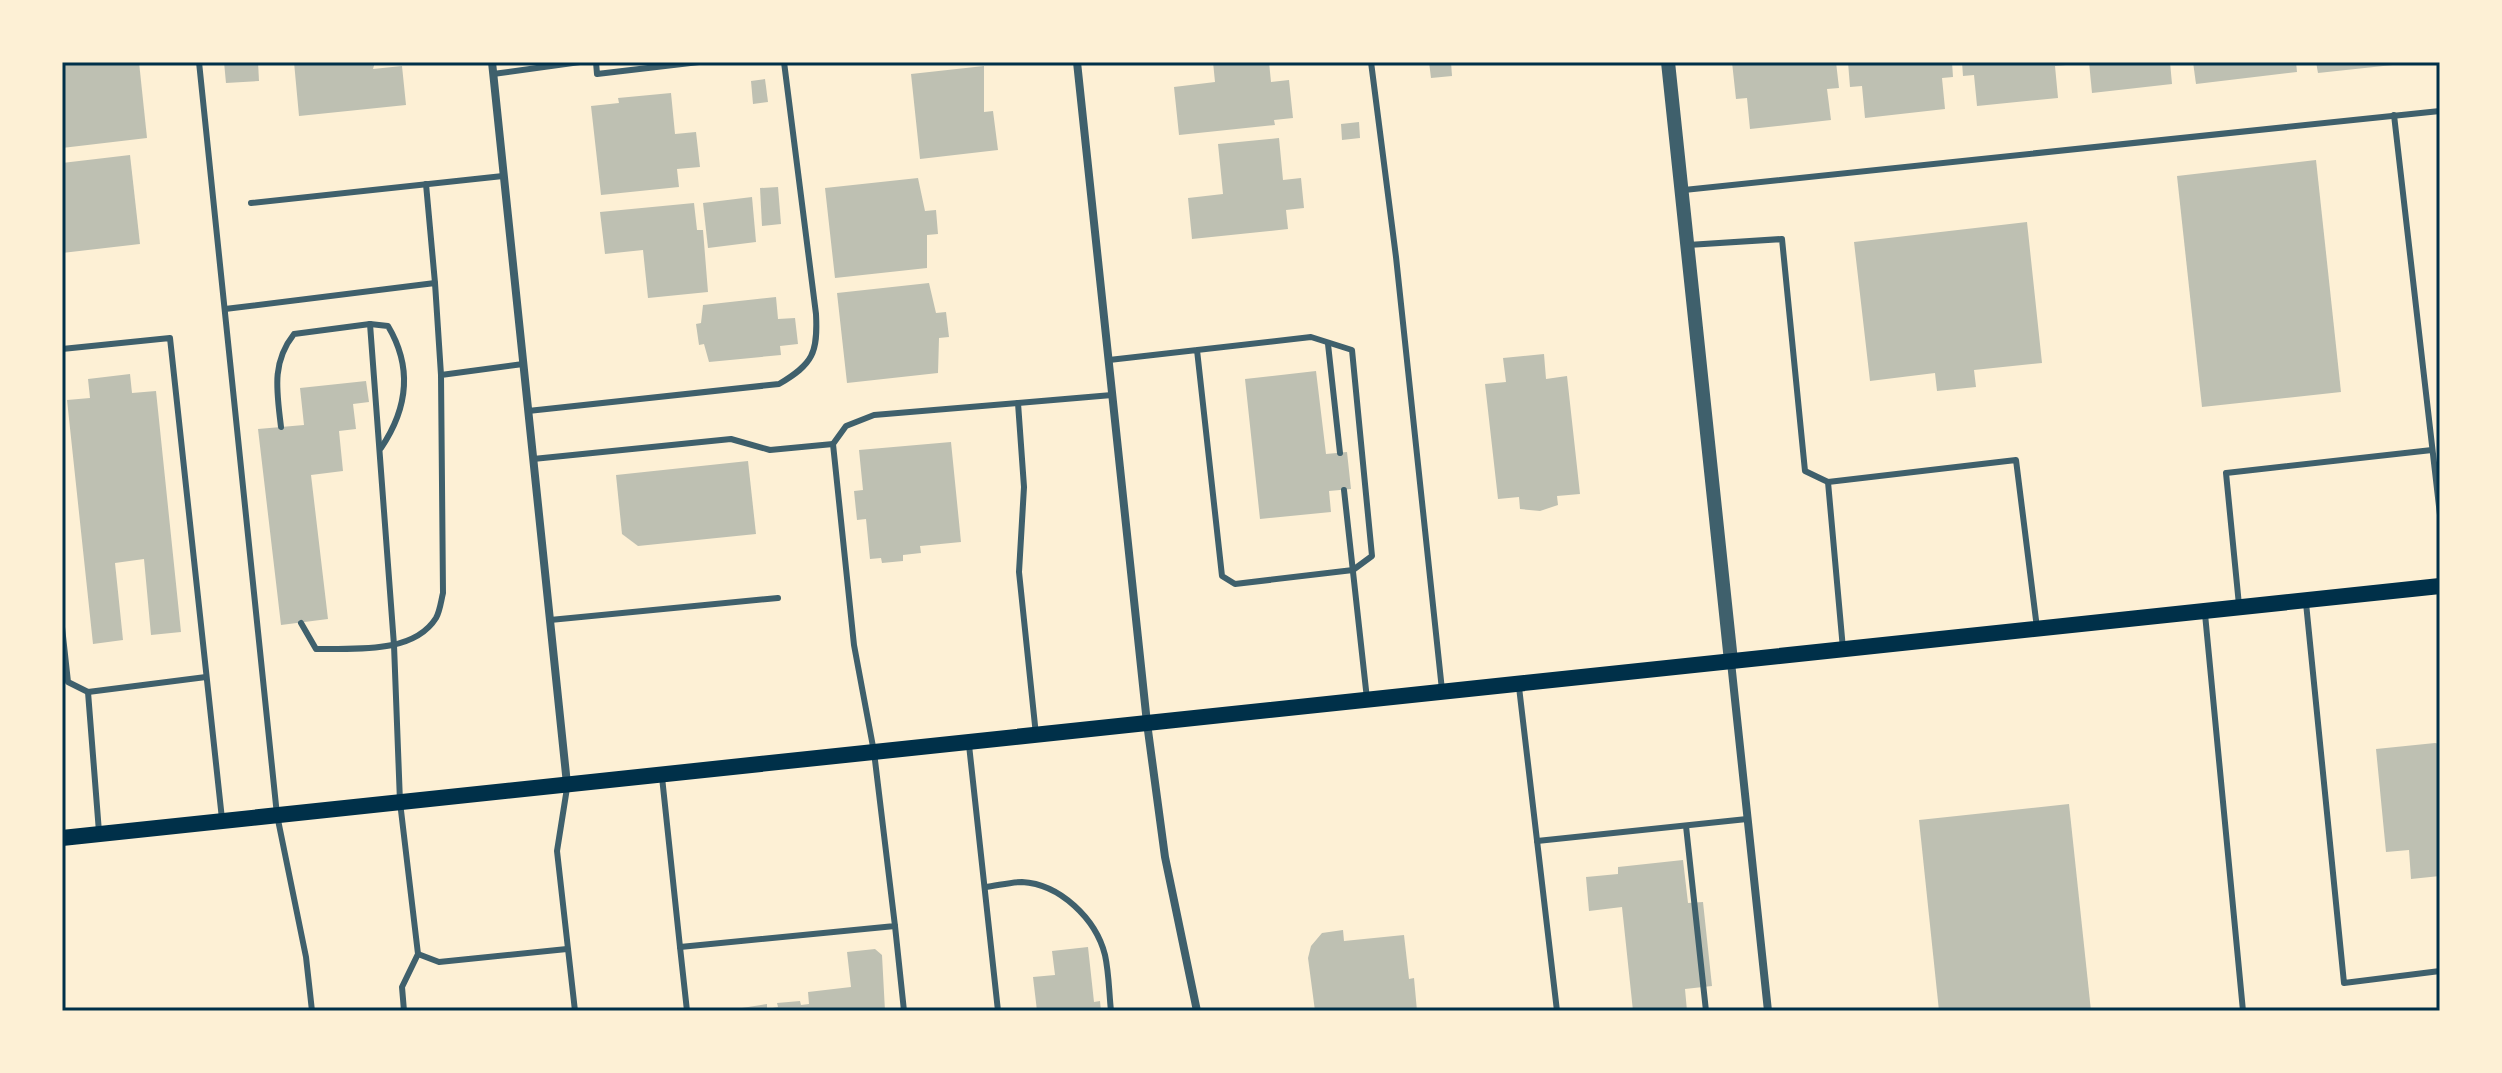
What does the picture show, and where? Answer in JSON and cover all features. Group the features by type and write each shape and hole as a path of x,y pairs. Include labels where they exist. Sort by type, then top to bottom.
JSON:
{"main road":[{"path":"62,838 2440,586"}],"street":[{"path":"492,62 567,785"},
{"path":"1077,62 1147,723 1165,857 1197,1011"},
{"path":"1668,62 1768,1011"}],"lane":[{"path":"199,62 277,815 306,957 312,1011"},
{"path":"493,74 580,62"},
{"path":"596,62 597,74 699,62"},
{"path":"528,411 779,384 810,361 817,340 816,314 784,62"},
{"path":"1371,62 1396,257 1442,692"},
{"path":"1681,190 2440,111"},
{"path":"2394,115 2440,515"},
{"path":"251,203 503,176"},
{"path":"301,623 316,649 394,645 423,631 436,618 443,593 441,375 426,184"},
{"path":"1687,246 1782,239 1805,471 1828,482 2016,460 2037,628"},
{"path":"225,309 435,283"},
{"path":"370,324 394,645 400,802 418,954 402,987 404,1011"},
{"path":"281,427 276,381 280,351 294,334 370,324 388,326 399,345 405,393 398,422 380,448"},
{"path":"1109,360 1311,337 1352,350 1372,556 1353,570 1235,584 1222,576 1197,350"},
{"path":"62,349 170,338 222,821"},
{"path":"1328,344 1340,453"},
{"path":"441,375 523,364"},
{"path":"904,1011 874,752 854,645 833,444 846,426 874,415 1112,395"},
{"path":"1018,403 1024,487 1019,572 1036,735"},
{"path":"533,459 731,439 770,450 833,444"},
{"path":"2240,607 2226,473 2432,450"},
{"path":"1828,482 1843,649"},
{"path":"1344,490 1367,699"},
{"path":"550,620 778,598"},
{"path":"2306,600 2344,983 2440,971"},
{"path":"2205,611 2243,1011"},
{"path":"62,627 68,682 88,692 206,677"},
{"path":"1519,683 1557,1011"},
{"path":"88,692 99,834"},
{"path":"969,742 998,1011"},
{"path":"661,774 687,1011"},
{"path":"567,785 557,851 575,1011"},
{"path":"1537,841 1747,819"},
{"path":"1686,826 1706,1011"},
{"path":"985,887 1022,882 1046,888 1077,907 1094,930 1105,955 1111,1011"},
{"path":"680,947 895,926"},
{"path":"418,954 439,962 567,949"}],"building":[{"path":"62,62 139,62 147,138 62,148"},
{"path":"224,62 258,62 259,81 226,83"},
{"path":"294,62 375,62 373,69 402,66 406,105 299,116"},
{"path":"1213,62 1269,62 1271,82 1289,80 1293,118 1274,120 1275,125 1179,135 1174,87 1215,82"},
{"path":"1429,62 1451,62 1452,76 1431,78"},
{"path":"1732,62 1836,62 1839,88 1827,89 1831,120 1750,129 1747,98 1736,99"},
{"path":"1848,62 1952,62 1953,77 1942,78 1945,109 1865,118 1862,86 1850,87"},
{"path":"1962,62 2066,62 2066,65 2055,66 2058,98 1977,106 1974,75 1963,76"},
{"path":"2089,62 2170,62 2172,84 2092,93"},
{"path":"2193,62 2296,62 2297,72 2196,84"},
{"path":"2316,62 2402,62 2402,64 2318,73"},
{"path":"984,66 984,112 993,111 998,150 920,159 911,74"},
{"path":"765,79 768,102 753,104 751,81"},
{"path":"671,93 675,134 696,132 700,167 677,169 679,187 601,195 591,106 619,103 618,98"},
{"path":"1359,122 1360,138 1342,140 1341,124"},
{"path":"1279,138 1283,180 1301,178 1304,208 1286,210 1288,229 1192,239 1188,198 1223,194 1218,144"},
{"path":"130,155 140,244 62,253 62,163"},
{"path":"2316,160 2341,392 2202,407 2177,176"},
{"path":"918,178 925,211 936,210 938,234 927,235 927,268 835,278 825,188"},
{"path":"778,187 781,224 762,226 760,188"},
{"path":"752,197 756,242 708,248 703,203"},
{"path":"694,203 697,230 703,230 708,292 648,298 643,250 605,254 600,212"},
{"path":"2027,222 2042,363 1974,370 1976,387 1937,391 1935,373 1870,381 1854,242"},
{"path":"929,283 936,313 946,312 949,337 939,338 938,373 847,383 837,293"},
{"path":"776,297 778,319 795,318 798,344 780,346 781,355 709,362 704,344 699,345 696,324 701,323 703,305"},
{"path":"1544,354 1546,379 1567,376 1580,494 1557,496 1558,505 1540,511 1520,509 1519,497 1498,499 1485,384 1506,382 1503,358"},
{"path":"1316,371 1326,454 1347,452 1351,489 1329,491 1331,512 1260,519 1245,379"},
{"path":"130,374 132,393 156,391 181,632 151,635 144,559 115,563 123,640 93,644 67,400 90,398 88,379"},
{"path":"366,381 369,402 353,404 356,429 339,431 343,471 311,475 328,619 281,625 258,429 304,425 300,388"},
{"path":"951,442 961,542 920,546 921,553 903,555 903,561 882,563 881,558 870,559 866,519 857,520 854,491 863,490 859,450"},
{"path":"748,461 756,534 638,546 622,534 616,475"},
{"path":"2440,744 2440,876 2411,879 2409,850 2386,852 2376,749"},
{"path":"2069,804 2091,1011 1939,1011 1919,820"},
{"path":"1683,860 1688,903 1703,902 1712,986 1685,989 1687,1011 1633,1011 1622,907 1589,911 1586,877 1618,874 1618,867"},
{"path":"1343,930 1344,941 1404,935 1409,979 1414,978 1417,1011 1315,1011 1308,958 1311,946 1322,933"},
{"path":"1088,947 1094,1002 1100,1001 1101,1011 1037,1011 1033,977 1055,975 1052,951"},
{"path":"875,949 882,955 885,1011 723,1011 767,1004 767,1009 778,1007 777,1003 800,1001 801,1005 809,1004 808,992 851,987 847,952"}]}
